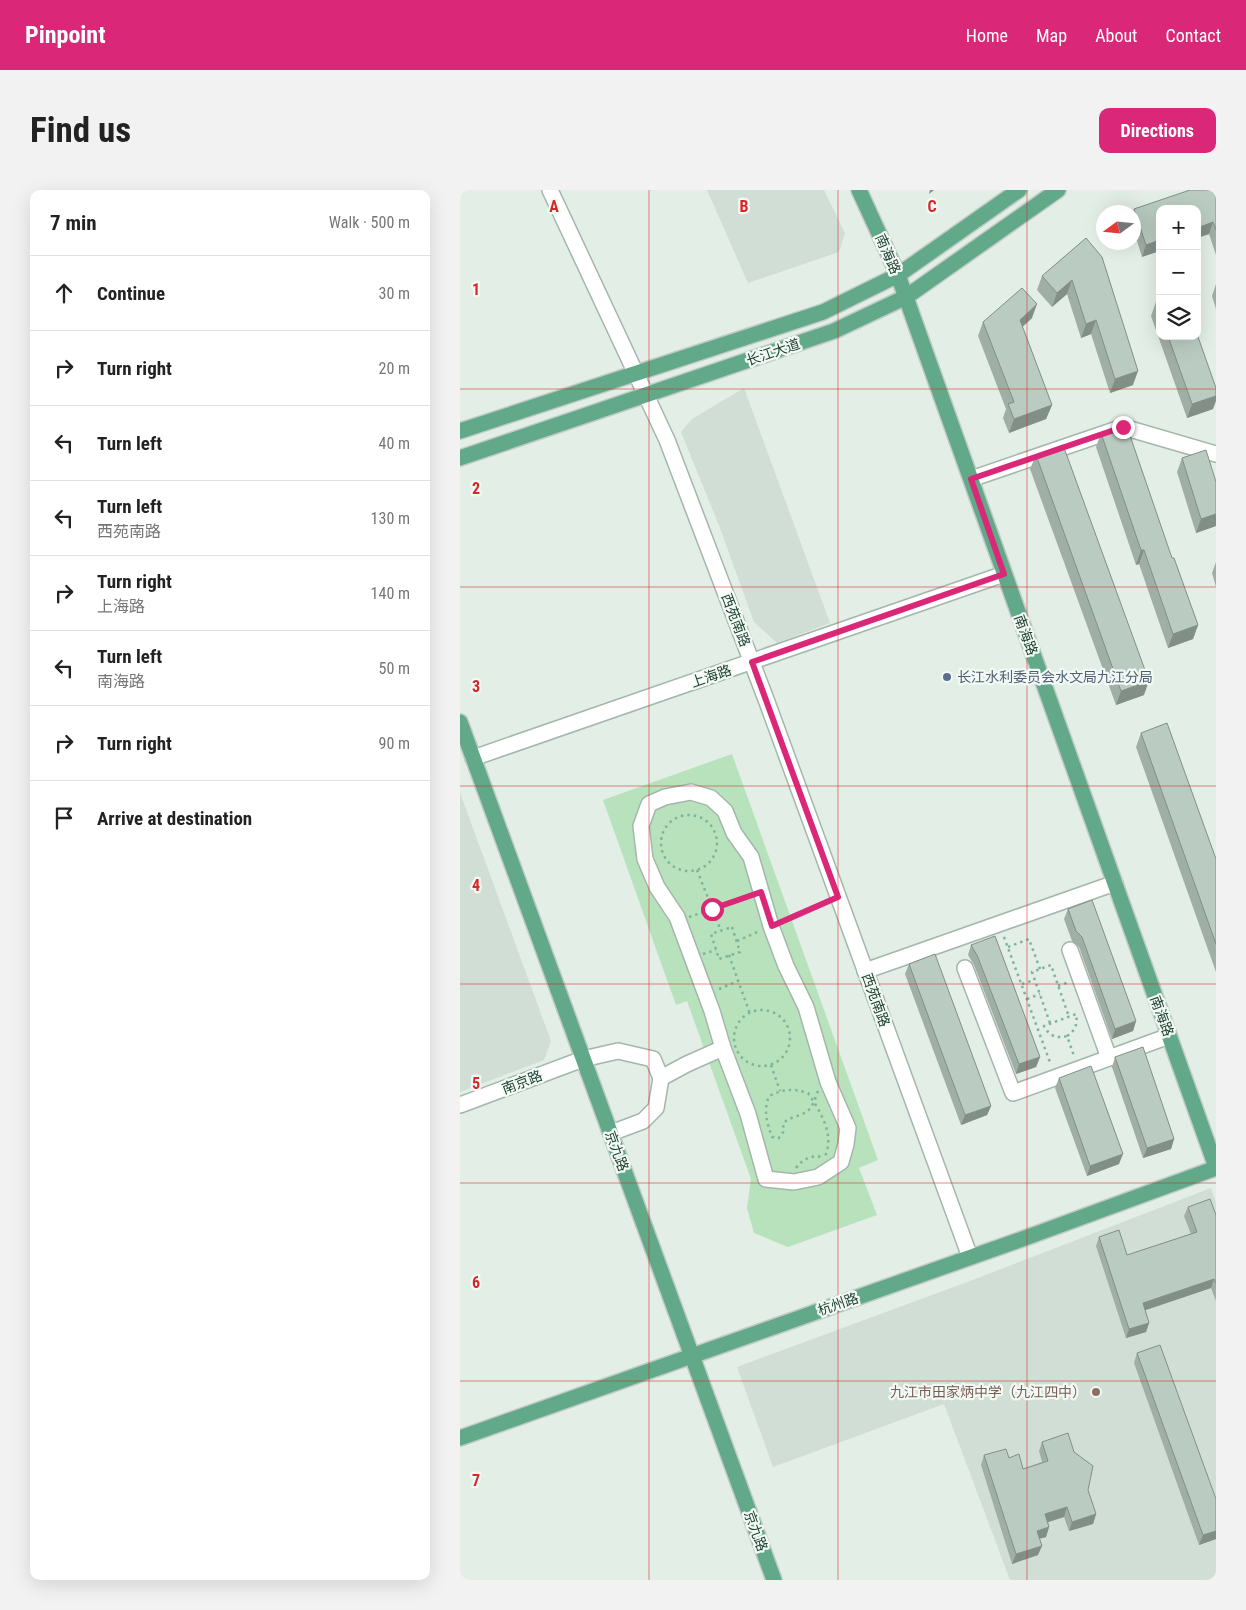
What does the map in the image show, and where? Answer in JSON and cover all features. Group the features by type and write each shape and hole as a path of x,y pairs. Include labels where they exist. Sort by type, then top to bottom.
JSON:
{"main road":[{"name":"南海路","path":"860,190 898,275 1216,1167"},
{"name":"长江大道","path":"460,431 823,312 898,275 1018,190"},
{"name":"长江大道","path":"460,458 834,331 906,297 1058,190"},
{"name":"京九路","path":"460,722 774,1580"},
{"name":"杭州路","path":"460,1438 970,1257 1216,1167"}],"street":[{"name":"西苑南路","path":"550,190 667,440 752,662 970,1257"},
{"path":"971,479 1123,427 1216,454"},
{"name":"上海路","path":"473,758 1004,574"},
{"path":"691,792 711,798 725,811 734,833 750,856 761,892 786,966 806,1006 828,1082 848,1128 841,1162 818,1177 794,1182 766,1179 748,1114 679,921 657,887 645,859 641,826 649,804 665,797 691,792"},
{"path":"865,970 1115,883"},
{"path":"1070,950 1109,1058"},
{"path":"965,968 1013,1094 1169,1036"},
{"path":"611,1133 643,1121 656,1108 661,1078 723,1048"},
{"name":"南京路","path":"460,1105 583,1059 618,1051 653,1058 661,1078"}],"path":[{"path":"694,816 709,824 714,832 716,850 706,865 698,870 688,871 679,869 665,857 662,848 664,831 669,823 676,818 694,816"},
{"path":"698,870 721,931"},
{"path":"679,921 761,892"},
{"path":"737,941 838,897"},
{"path":"999,924 1056,1078"},
{"path":"732,927 737,941 740,952 719,959 711,934 732,927"},
{"path":"1008,947 1030,939 1040,969"},
{"path":"729,955 750,1014"},
{"path":"1050,1023 1032,972 1040,969 1051,966 1069,1017"},
{"path":"1022,984 1034,980"},
{"path":"706,994 738,981"},
{"path":"1027,999 1040,994"},
{"path":"758,1011 776,1014 788,1027 789,1045 785,1054 779,1061 771,1065 761,1066 744,1060 738,1053 735,1044 734,1035 737,1026 742,1019 758,1011"},
{"path":"1076,1014 1075,1029 1067,1036 1058,1037 1049,1033 1044,1026 1050,1023 1069,1017 1076,1014"},
{"path":"1067,1036 1079,1069"},
{"path":"771,1065 780,1091"},
{"path":"824,1158 828,1149 828,1137 824,1120 814,1101 808,1093 796,1089 780,1091 769,1096 765,1107 766,1120 772,1138 779,1138 784,1131 783,1124 786,1120 806,1112 812,1107 814,1101 818,1091 828,1082"}],"shaded area":[{"path":"707,190 824,190 845,233 839,252 748,283"},
{"path":"744,388 830,623 777,643 754,622 720,528 681,432 692,419"},
{"path":"460,793 551,1041 544,1060 460,1092"},
{"name":"九江市田家炳中学（九江四中）","path":"1211,1188 1216,1203 1216,1580 1010,1580 944,1404 773,1467 737,1367 970,1281"}],"green space":[{"path":"732,754 878,1160 859,1168 877,1215 788,1247 754,1233 747,1208 751,1179 687,1001 676,1005 603,800"}],"building":[{"path":"1190,190 1216,190 1216,230 1213,222 1201,226 1201,205 1156,205 1156,241 1146,245 1141,230 1141,207"},
{"path":"1086,238 1102,257 1138,371 1115,379 1096,320 1086,324 1072,280 1057,293 1042,276"},
{"path":"1022,288 1037,304 1020,320 1052,405 1014,419 1008,404 1014,402 983,322"},
{"path":"1169,340 1199,340 1216,388 1216,396 1192,404"},
{"path":"1126,424 1172,558 1174,558 1198,625 1173,634 1144,550 1141,550 1101,433"},
{"path":"1063,445 1149,681 1121,691 1036,455"},
{"path":"1206,450 1216,482 1216,514 1201,519 1182,458"},
{"path":"1167,723 1216,859 1216,944 1141,733"},
{"path":"1092,900 1136,1021 1115,1029 1082,937 1076,931 1068,909"},
{"path":"995,936 1040,1057 1019,1064 977,955 971,945"},
{"path":"935,954 991,1106 965,1115 909,964"},
{"path":"1143,1047 1174,1139 1147,1148 1115,1057"},
{"path":"1091,1066 1123,1154 1090,1166 1059,1078"},
{"path":"1210,1199 1216,1215 1216,1283 1214,1279 1143,1303 1149,1323 1129,1329 1099,1237 1119,1230 1127,1255 1197,1232 1188,1207"},
{"path":"1160,1345 1216,1499 1216,1531 1203,1535 1137,1353"},
{"path":"1068,1433 1074,1452 1093,1466 1088,1490 1096,1514 1072,1522 1067,1507 1045,1514 1049,1527 1037,1531 1042,1546 1016,1554 984,1455 1006,1449 1009,1458 1019,1454 1023,1469 1048,1461 1042,1442"}],"place":[{"name":"长江水利委员会水文局九江分局","path":"947,677"},
{"name":"九江市田家炳中学（九江四中）","path":"1096,1392"}],"route":[{"path":"712,909 761,892 772,926 838,897 752,662 1004,574 971,479 1123,427"}]}
